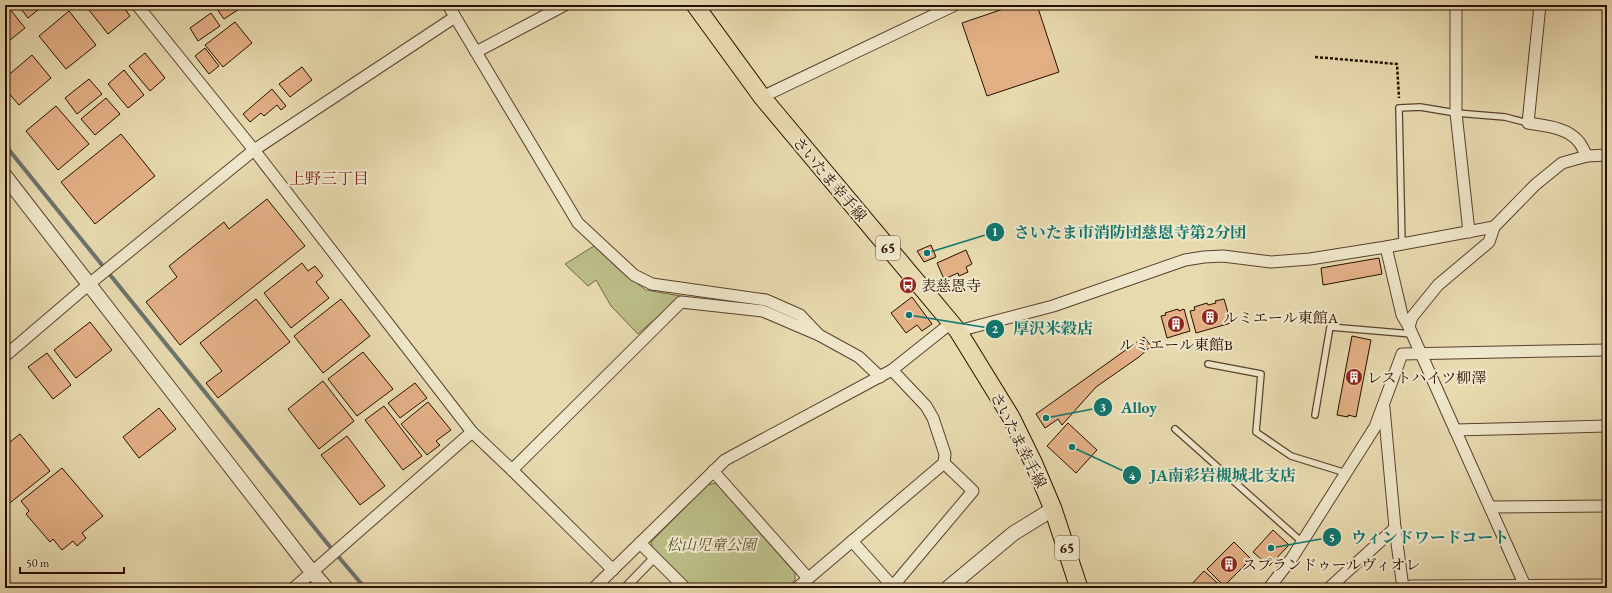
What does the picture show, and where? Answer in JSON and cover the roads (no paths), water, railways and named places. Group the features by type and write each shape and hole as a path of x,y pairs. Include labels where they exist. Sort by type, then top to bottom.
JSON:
{"main road":[{"name":"さいたま幸手線","path":"695,5 762,97 954,327 1011,417 1034,464 1053,509 1079,588"}],"street":[{"path":"137,5 254,150 472,432 612,570"},
{"path":"448,5 578,223 634,275 652,284 766,300 800,315 819,335"},
{"path":"476,52 565,5"},
{"path":"762,97 956,5"},
{"path":"1456,5 1456,113 1469,232"},
{"path":"1540,5 1528,123 1554,128 1570,134 1579,142 1587,156"},
{"path":"5,356 88,285 254,150 455,17"},
{"path":"1411,330 1412,317 1438,285 1489,242 1494,226 1535,185 1562,163 1587,156 1607,155"},
{"path":"5,176 88,285 326,588"},
{"path":"594,588 725,460 880,377 954,327 1053,306 1191,259 1223,256 1271,262 1310,260 1469,232 1494,226"},
{"path":"1386,247 1402,315 1411,330 1525,587"},
{"path":"512,470 681,302 764,311 819,335 859,357 880,377"},
{"path":"1269,588 1292,558 1375,427 1402,354 1607,350"},
{"path":"796,588 944,463 945,454 933,418 926,406 892,370"},
{"path":"1384,405 1395,528 1403,588"},
{"path":"1455,430 1607,426"},
{"path":"294,588 472,432"},
{"path":"852,540 894,587 973,491 944,463"},
{"path":"713,471 808,578"},
{"path":"1490,507 1607,506"},
{"path":"948,588 1014,533 1053,509"},
{"path":"1330,588 1395,528"},
{"path":"640,542 685,588"},
{"path":"625,588 655,557"},
{"path":"1407,588 1411,586 1525,587 1607,585"}],"lane":[{"path":"1402,244 1400,108 1420,107 1456,113 1505,117 1528,123"},
{"path":"1315,415 1330,327 1411,330"},
{"path":"1208,364 1261,374 1256,432 1291,456 1346,473"},
{"path":"1175,429 1302,542"}],"waterway":[{"path":"5,145 365,588"}],"place":[{"name":"さいたま市消防団慈恩寺第2分団","path":"927,253"},
{"name":"表慈恩寺","path":"908,285"},
{"name":"厚沢米穀店","path":"909,315"},
{"name":"ルミエール東館A","path":"1210,317"},
{"name":"ルミエール東館B","path":"1176,324"},
{"name":"レストハイツ柳澤","path":"1354,377"},
{"name":"Alloy","path":"1046,418"},
{"name":"JA南彩岩槻城北支店","path":"1072,447"},
{"name":"ウィンドワードコート","path":"1271,548"},
{"name":"スプランドゥールヴィオレ","path":"1229,564"}],"district":[{"name":"上野三丁目","path":"329,178"}],"park label":[{"name":"松山児童公園","path":"711,544"}]}
